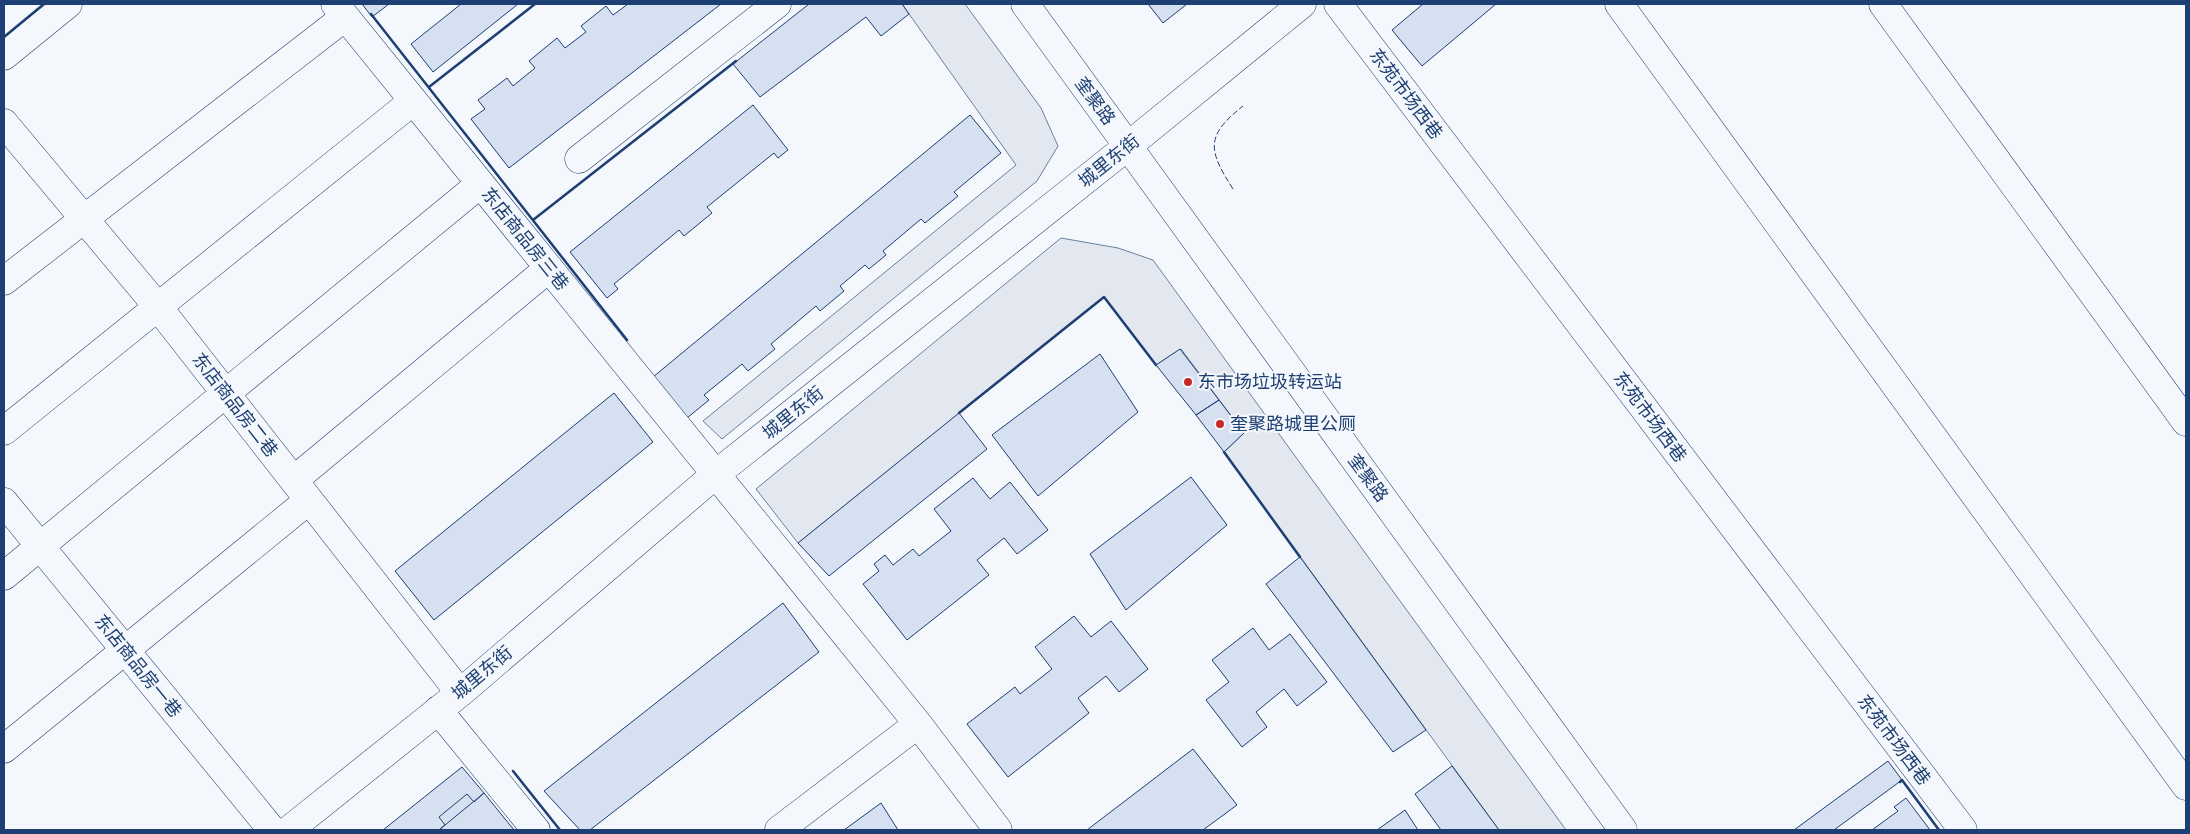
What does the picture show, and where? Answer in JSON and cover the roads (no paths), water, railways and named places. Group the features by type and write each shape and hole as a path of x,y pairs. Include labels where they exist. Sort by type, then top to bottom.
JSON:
{"street":[{"path":"4,56 68,4"},
{"path":"579,159 777,4"},
{"name":"奎聚路","path":"1025,4 1623,830"},
{"name":"城里东街","path":"289,830 460,693 716,474 1128,146 1302,4"},
{"name":"东苑市场西巷","path":"1338,4 1963,830"},
{"path":"1619,4 2186,786"},
{"path":"1883,4 2186,422"},
{"path":"4,281 84,219 340,10"},
{"name":"东店商品房三巷","path":"340,10 918,724 998,830"},
{"path":"4,431 413,101"},
{"name":"东店商品房二巷","path":"4,123 158,306 460,693"},
{"path":"4,576 480,184"},
{"path":"4,749 125,650 548,268"},
{"name":"东店商品房一巷","path":"4,502 272,830"},
{"path":"438,710 536,830"},
{"path":"779,830 918,724"}],"place":[{"name":"东市场垃圾转运站","path":"1188,382"},
{"name":"奎聚路城里公厕","path":"1220,424"}]}
